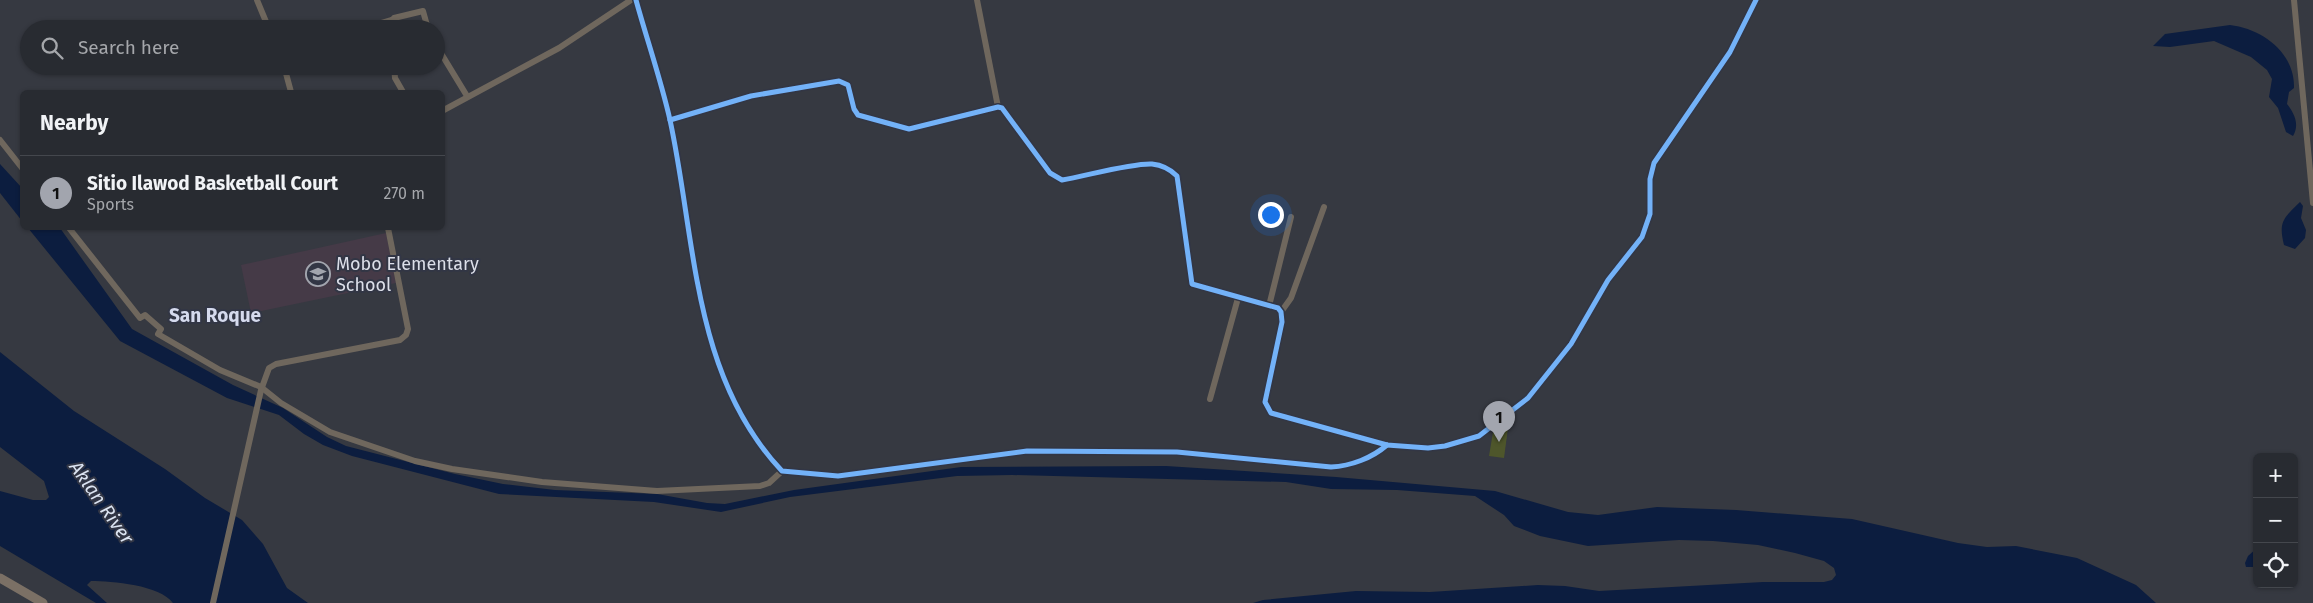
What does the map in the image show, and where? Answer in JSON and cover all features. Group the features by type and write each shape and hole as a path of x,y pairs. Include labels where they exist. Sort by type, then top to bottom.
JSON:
{"street":[{"path":"257,0 265,20"},
{"path":"445,109 558,48 631,0"},
{"path":"636,0 670,120 707,332 729,391 752,435 782,471 838,476 1027,452 1177,452 1343,467 1378,453 1387,445"},
{"path":"977,0 998,107"},
{"path":"670,120 751,96 839,81 848,85 854,109 858,115 904,129 998,107 1002,108 1050,174 1058,179 1062,180 1152,164 1170,170 1177,176 1179,186 1192,284 1278,308 1281,312 1282,322 1265,402 1268,409 1276,415 1387,445 1428,448 1445,446 1483,433 1528,398 1571,344 1608,280 1642,237 1650,214 1651,172 1658,157 1670,143 1730,52 1756,0"},
{"path":"2294,0 2313,203"},
{"path":"392,20 423,11 426,20"},
{"path":"445,60 467,96"},
{"path":"286,75 290,90"},
{"path":"395,75 403,90"},
{"path":"0,140 20,165"},
{"path":"1281,312 1291,298 1324,207"},
{"path":"1269,306 1291,217"},
{"path":"71,230 140,318 146,315 161,329 158,334 220,370 261,388 339,436 415,461 452,469 542,482 657,491 760,486 769,483 782,471"},
{"path":"213,603 261,388 269,368 276,364 400,340 406,336 408,329 388,230"},
{"path":"1210,399 1238,298"},
{"path":"0,578 43,603"}],"shaded area":[{"name":"Mobo Elementary School","path":"386,233 396,283 251,313 241,265"}],"green space":[{"path":"1494,426 1508,428 1504,458 1489,456"}],"water":[{"path":"2230,25 2242,27 2265,37 2283,54 2289,64 2293,75 2294,88 2289,92 2287,104 2294,115 2296,123 2293,136 2286,132 2278,108 2269,97 2272,79 2267,70 2251,57 2214,41 2170,47 2153,46 2165,34"},
{"path":"0,164 20,186 20,218 0,193"},
{"path":"2300,202 2303,206 2301,218 2306,230 2305,238 2295,249 2284,245 2282,225 2286,216"},
{"path":"30,230 61,230 132,329 233,385 283,408 327,437 346,446 455,474 503,484 555,490 657,494 707,503 725,504 794,490 961,467 1166,466 1336,477 1495,491 1568,512 1598,515 1657,507 1736,510 1852,519 1958,543 1987,547 2016,546 2077,558 2136,585 2156,603 1253,603 1263,600 1356,591 1430,592 1538,585 1565,586 1599,591 1763,582 1824,582 1832,580 1836,575 1834,568 1824,561 1758,545 1679,540 1588,546 1540,536 1514,526 1504,515 1475,496 1397,490 1331,489 1286,482 1012,475 957,476 790,497 721,512 654,502 499,494 352,456 323,445 304,434 279,415 227,398 120,341"},
{"name":"Aklan River","path":"0,352 74,411 165,469 205,498 242,520 263,544 287,588 308,603 173,603 167,597 147,588 123,583 91,581 87,585 107,603 96,603 0,546 0,491 33,500 46,500 49,497 44,481 0,447"},
{"path":"2253,552 2253,567 2246,567 2245,563 2248,556"}],"cycle path":[{"path":"636,0 670,120 693,259 702,305 714,350 730,393 752,434 782,471 838,476 1027,451 1177,452 1331,467 1361,460 1375,454 1387,445"},
{"path":"670,120 751,96 839,81 848,85 854,109 858,115 909,129 998,107 1002,108 1050,173 1062,180 1143,164 1152,164 1166,168 1177,176 1192,284 1278,308 1281,312 1282,322 1265,402 1271,413 1387,445 1428,448 1445,446 1479,436 1528,398 1571,344 1608,280 1642,237 1650,214 1650,179 1654,163 1730,52 1756,0"}],"place":[{"name":"Mobo Elementary School","path":"318,274"},
{"name":"Sitio Ilawod Basketball Court","path":"1499,442"}],"district":[{"name":"San Roque","path":"215,315"}]}
